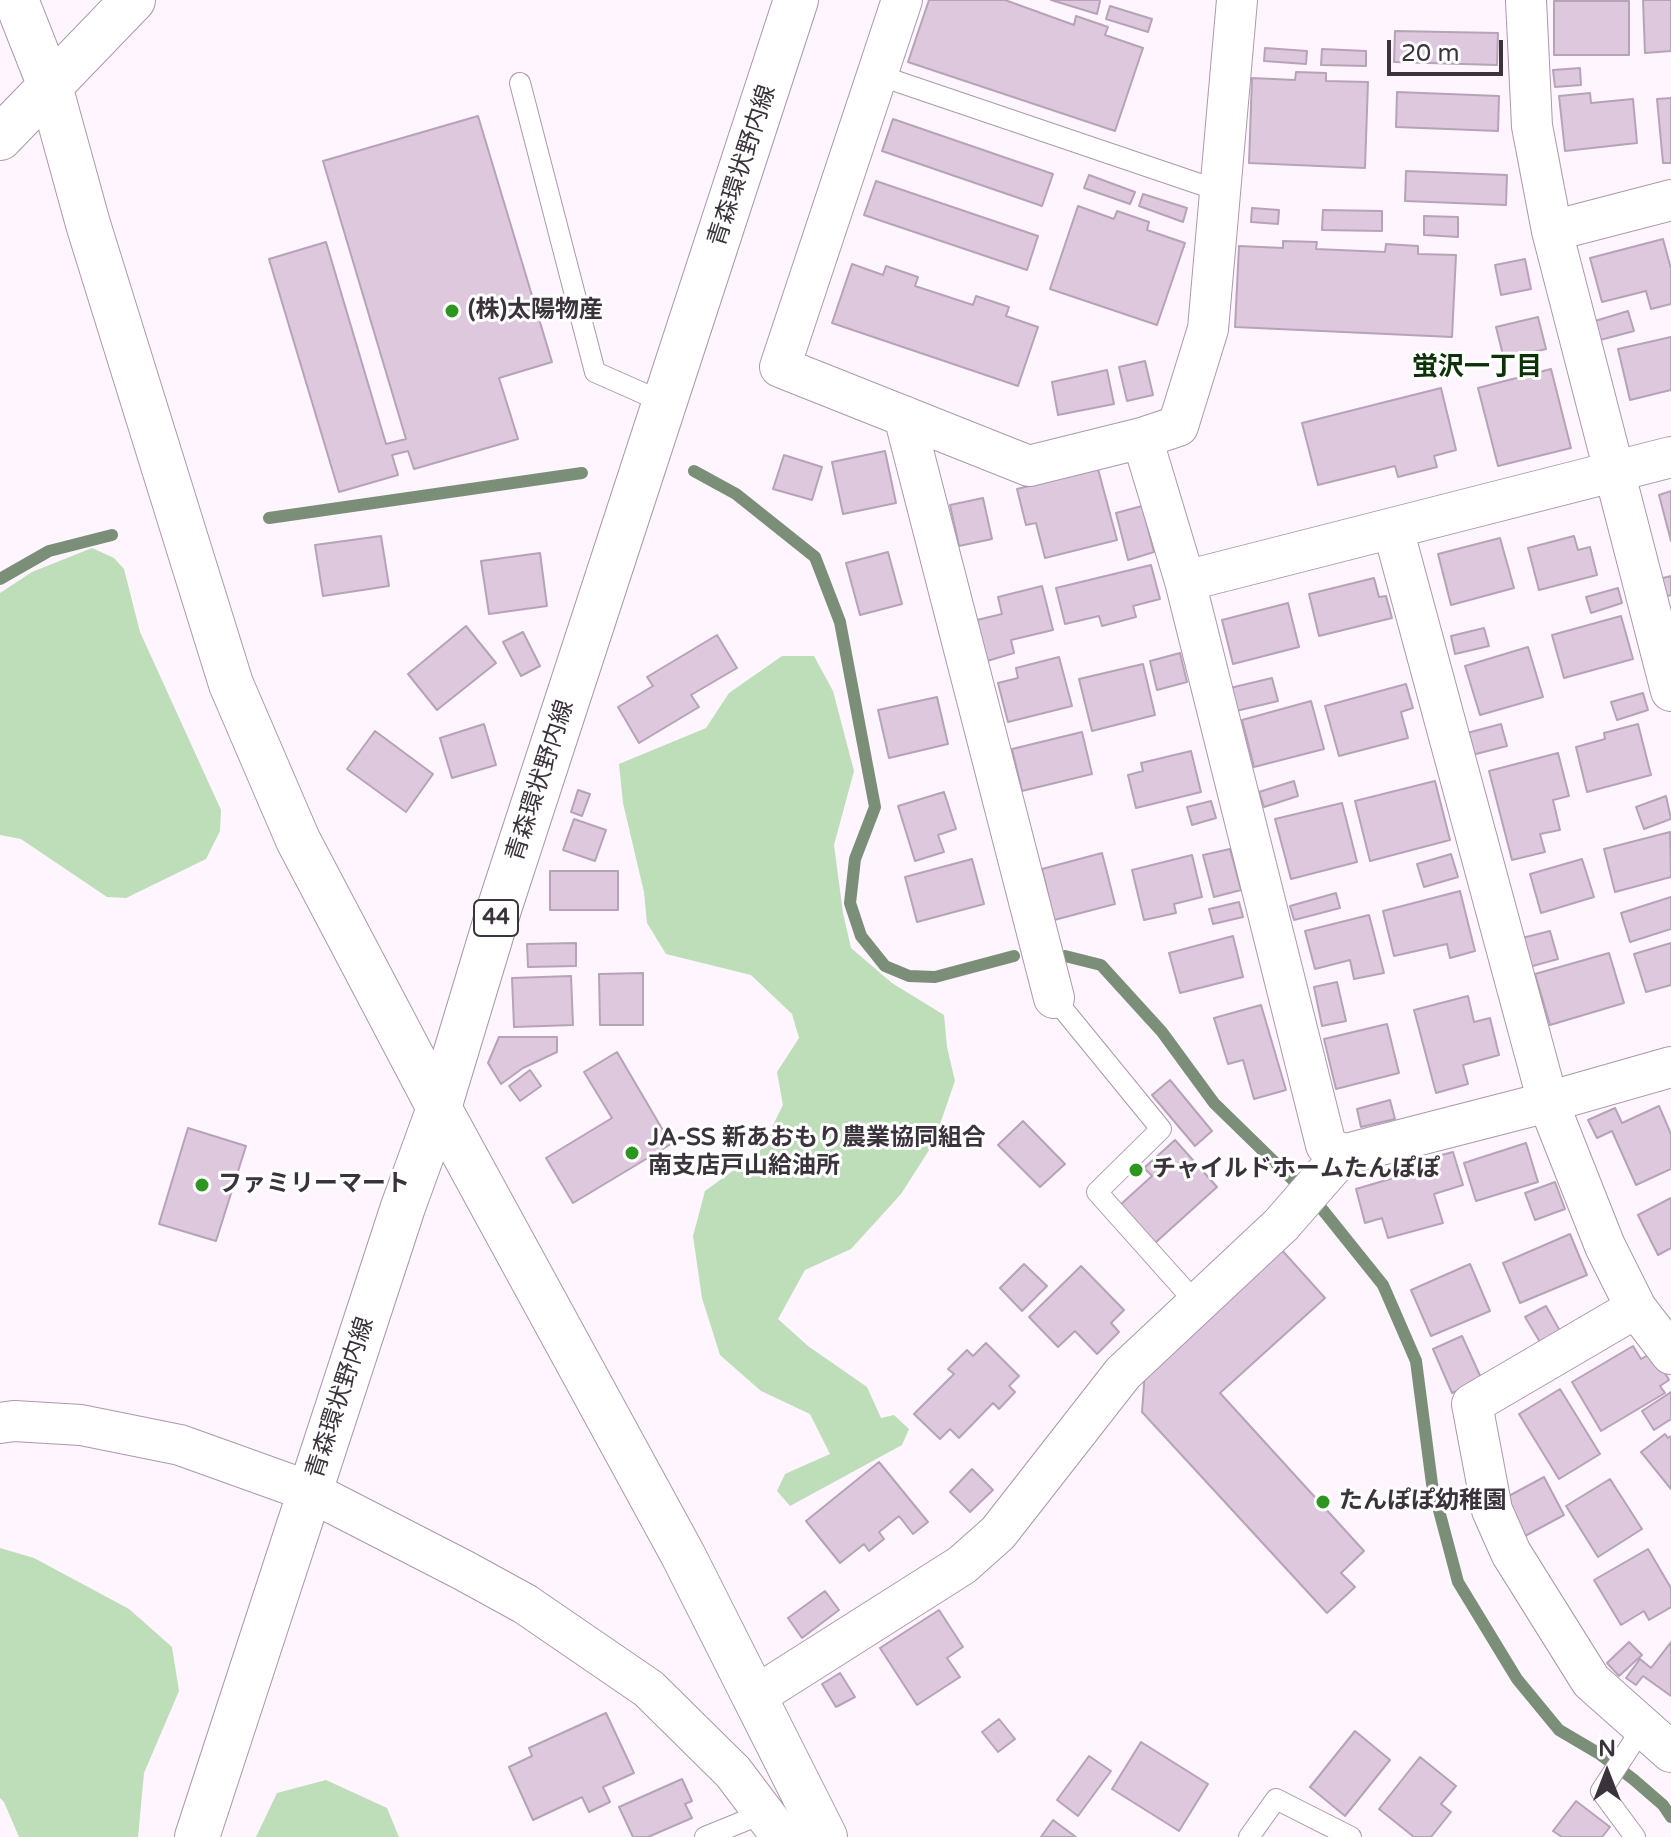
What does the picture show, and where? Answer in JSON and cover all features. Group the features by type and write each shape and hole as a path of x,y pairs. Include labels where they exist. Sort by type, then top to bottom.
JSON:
{"main road":[{"path":"16,0 50,86 93,239 231,684 298,840 439,1108 683,1555 825,1837"},
{"path":"45,0 50,86"},
{"path":"0,138 133,0"},
{"name":"青森環状野内線","path":"197,1837 403,1207 439,1108 500,906 796,0"}],"street":[{"path":"902,0 780,367 1029,466 1178,426 1208,329 1237,0"},
{"path":"1526,0 1532,126 1552,231 1671,691"},
{"path":"1552,231 1671,200"},
{"path":"904,416 1054,998"},
{"path":"1142,438 1185,581 1326,1145 1342,1155"},
{"path":"1185,581 1671,457"},
{"path":"1393,529 1548,1102 1605,1246 1636,1308 1671,1354"},
{"path":"754,1697 962,1565 998,1533 1123,1373 1281,1225 1342,1155 1671,1067"},
{"path":"1636,1308 1472,1404 1492,1510 1511,1553 1591,1681 1648,1742"},
{"path":"0,1423 81,1425 180,1445 311,1492 525,1604 649,1689 733,1772 773,1825"}],"lane":[{"path":"878,75 1220,191"},
{"path":"520,83 595,372 665,403"},
{"path":"1054,998 1161,1129 1097,1192 1197,1304"},
{"path":"1635,1837 1601,1791 1608,1780 1648,1742"},
{"path":"1249,1837 1276,1799 1351,1837"},
{"path":"705,1837 773,1825"}],"green space":[{"path":"92,548 114,558 124,569 140,632 221,810 220,831 206,859 126,898 107,897 21,839 0,835 0,593 32,572"},
{"path":"782,656 814,656 833,691 854,771 834,845 851,948 892,983 944,1015 955,1081 933,1144 901,1194 851,1249 805,1270 778,1319 808,1346 867,1387 881,1418 894,1415 909,1429 902,1445 790,1506 777,1491 785,1474 830,1454 810,1414 761,1391 720,1355 702,1298 693,1236 705,1191 760,1151 783,1105 777,1072 799,1038 792,1014 751,975 666,954 647,923 644,892 623,803 619,764 706,728 729,693"},
{"path":"0,1548 34,1558 129,1609 172,1647 179,1691 144,1773 138,1837 19,1837 0,1798"},
{"path":"326,1780 387,1808 399,1837 256,1837 277,1793"}],"building":[{"path":"929,0 1005,0 1074,25 1076,16 1108,27 1105,35 1143,48 1115,131 908,62"},
{"path":"1051,0 1099,0 1100,1 1097,14"},
{"path":"1643,0 1671,0 1671,51 1645,53"},
{"path":"1554,1 1629,1 1629,55 1554,55"},
{"path":"1110,6 1152,19 1148,32 1106,19"},
{"path":"1395,31 1498,33 1497,65 1394,62"},
{"path":"1265,48 1307,51 1306,64 1264,61"},
{"path":"1322,49 1366,51 1366,66 1321,65"},
{"path":"1580,68 1581,85 1555,87 1553,70"},
{"path":"1296,72 1326,73 1326,81 1368,82 1365,168 1249,163 1252,78 1295,80"},
{"path":"1397,92 1499,96 1498,131 1396,127"},
{"path":"1590,93 1591,103 1633,99 1637,143 1565,151 1559,96"},
{"path":"1671,98 1671,163 1663,163 1657,99"},
{"name":"(株)太陽物産","path":"478,116 552,362 499,378 518,439 414,469 408,451 392,455 398,475 339,492 269,259 326,242 386,444 406,439 323,161"},
{"path":"893,119 1053,174 1042,206 882,151"},
{"path":"1406,171 1507,175 1506,205 1405,201"},
{"path":"1089,175 1135,192 1130,204 1084,188"},
{"path":"876,181 1038,236 1027,270 864,215"},
{"path":"1143,194 1187,208 1183,222 1139,206"},
{"path":"1078,206 1114,219 1117,211 1149,222 1147,230 1185,243 1157,325 1050,289"},
{"path":"1252,208 1279,210 1278,224 1251,222"},
{"path":"1323,210 1382,211 1382,231 1322,230"},
{"path":"1424,216 1458,217 1458,237 1424,235"},
{"path":"1663,239 1671,269 1671,304 1651,309 1646,291 1602,302 1590,258"},
{"path":"1283,241 1317,242 1316,249 1385,252 1386,244 1418,246 1418,254 1456,255 1452,337 1235,327 1239,246 1283,248"},
{"path":"1525,259 1531,289 1501,295 1495,265"},
{"path":"852,264 883,275 886,266 918,277 915,286 973,305 976,296 1009,307 1006,316 1038,327 1018,386 832,323"},
{"path":"1628,311 1634,331 1600,340 1595,321"},
{"path":"1538,317 1546,349 1504,359 1496,327"},
{"path":"1671,337 1671,390 1630,400 1618,349"},
{"path":"1145,361 1153,395 1127,401 1119,367"},
{"path":"1551,369 1571,448 1498,466 1478,388"},
{"path":"1107,370 1114,404 1058,415 1052,382"},
{"path":"1441,388 1456,450 1434,456 1437,467 1398,477 1395,466 1318,485 1302,423"},
{"path":"885,451 896,503 843,514 832,462"},
{"path":"784,455 822,467 812,500 773,489"},
{"path":"1098,469 1117,540 1045,558 1036,523 1026,525 1017,489"},
{"path":"1671,491 1671,541 1659,495"},
{"path":"983,498 992,539 959,546 950,505"},
{"path":"1142,506 1154,552 1128,560 1116,513"},
{"path":"381,536 389,586 323,596 315,545"},
{"path":"1574,536 1578,550 1590,547 1597,575 1539,590 1528,548"},
{"path":"1500,538 1514,588 1451,605 1438,554"},
{"path":"888,552 902,604 860,615 846,563"},
{"path":"540,553 547,606 489,614 481,561"},
{"path":"1151,565 1160,599 1133,606 1136,617 1102,626 1099,616 1065,624 1056,588"},
{"path":"1671,576 1671,595 1664,597 1659,579"},
{"path":"1374,578 1379,597 1386,596 1392,618 1319,636 1309,594"},
{"path":"1042,586 1053,630 1011,640 1014,653 987,661 977,620 1002,614 998,597"},
{"path":"1618,588 1622,603 1591,613 1586,597"},
{"path":"1288,603 1299,647 1233,664 1222,620"},
{"path":"1621,616 1633,659 1564,678 1552,635"},
{"path":"466,626 496,663 437,710 408,674"},
{"path":"1484,628 1489,646 1455,654 1451,636"},
{"path":"523,632 540,666 521,676 503,642"},
{"path":"717,635 737,668 691,695 699,707 639,743 618,707 653,686 647,677"},
{"path":"1528,647 1543,697 1480,715 1465,666"},
{"path":"1180,653 1187,682 1157,690 1150,661"},
{"path":"1059,657 1072,706 1008,722 998,683 1018,678 1016,668"},
{"path":"1143,664 1155,715 1092,731 1079,679"},
{"path":"1272,678 1278,701 1236,711 1230,688"},
{"path":"1406,684 1413,708 1401,712 1408,738 1339,756 1325,706"},
{"path":"1643,693 1648,710 1617,720 1611,702"},
{"path":"937,697 948,744 889,758 878,710"},
{"path":"1311,701 1324,749 1254,767 1242,720"},
{"path":"484,724 496,765 452,778 440,738"},
{"path":"1501,724 1507,746 1472,755 1467,733"},
{"path":"1638,724 1651,775 1587,792 1576,747 1605,739 1604,733"},
{"path":"375,731 433,774 406,812 347,769"},
{"path":"1082,732 1092,774 1022,791 1012,749"},
{"path":"1191,751 1201,792 1136,808 1128,775 1143,771 1141,763"},
{"path":"1558,753 1569,796 1553,800 1560,830 1540,834 1545,852 1512,860 1489,771"},
{"path":"1294,781 1298,796 1264,807 1259,792"},
{"path":"1435,781 1450,840 1370,861 1355,801"},
{"path":"578,790 590,794 582,816 571,812"},
{"path":"944,792 956,829 938,835 944,852 915,861 898,806"},
{"path":"1666,796 1671,819 1644,829 1636,807"},
{"path":"1211,801 1216,818 1192,825 1187,807"},
{"path":"1342,803 1357,862 1291,879 1275,819"},
{"path":"574,819 606,830 595,861 563,850"},
{"path":"1670,832 1671,877 1615,892 1604,849"},
{"path":"1230,849 1241,890 1214,897 1203,855"},
{"path":"1102,853 1115,904 1054,920 1042,869"},
{"path":"1451,854 1458,877 1424,887 1417,864"},
{"path":"1192,855 1202,897 1174,904 1176,913 1144,920 1132,870"},
{"path":"972,859 984,904 917,922 905,877"},
{"path":"1582,859 1594,897 1541,913 1530,874"},
{"path":"550,871 618,871 618,910 550,910"},
{"path":"1460,891 1475,951 1450,958 1447,944 1394,956 1383,911"},
{"path":"1336,893 1340,908 1294,920 1290,906"},
{"path":"1671,897 1671,929 1630,942 1621,913"},
{"path":"1239,902 1243,917 1213,924 1209,909"},
{"path":"1369,915 1384,973 1354,979 1350,960 1315,969 1305,931"},
{"path":"1550,931 1558,959 1529,967 1522,938"},
{"path":"1233,936 1243,977 1180,993 1169,953"},
{"path":"576,943 576,966 528,967 527,944"},
{"path":"1671,943 1671,985 1646,992 1634,954"},
{"path":"1609,953 1624,1003 1550,1025 1535,974"},
{"path":"643,973 643,1025 600,1025 599,974"},
{"path":"571,976 573,1025 514,1027 512,978"},
{"path":"1337,982 1346,1021 1322,1026 1314,987"},
{"path":"1468,996 1474,1022 1490,1018 1499,1055 1463,1065 1468,1084 1436,1093 1414,1010"},
{"path":"1261,1005 1286,1090 1254,1099 1243,1060 1228,1064 1214,1018"},
{"path":"1387,1024 1399,1073 1336,1089 1324,1039"},
{"path":"499,1037 557,1037 557,1052 523,1068 501,1084 488,1063"},
{"path":"617,1052 671,1144 573,1203 546,1158 612,1118 584,1072"},
{"path":"530,1070 541,1086 520,1101 509,1086"},
{"path":"1170,1080 1212,1131 1195,1146 1152,1095"},
{"path":"1390,1100 1395,1119 1361,1127 1357,1109"},
{"path":"1659,1106 1671,1134 1671,1169 1636,1185 1612,1131 1597,1138 1588,1120 1615,1108 1622,1123"},
{"path":"1023,1121 1065,1164 1040,1187 998,1145"},
{"name":"ファミリーマート","path":"188,1128 246,1146 216,1241 159,1224"},
{"path":"1175,1140 1217,1187 1155,1243 1120,1205 1152,1176 1144,1168"},
{"path":"1526,1143 1538,1182 1476,1201 1464,1163"},
{"path":"1453,1152 1463,1185 1434,1194 1443,1223 1388,1238 1382,1218 1365,1223 1356,1189 1417,1171 1415,1162"},
{"path":"1555,1182 1565,1209 1535,1220 1525,1193"},
{"path":"1671,1198 1671,1248 1658,1255 1638,1215"},
{"path":"1570,1234 1587,1275 1520,1303 1503,1263"},
{"path":"1280,1248 1325,1298 1220,1393 1364,1551 1341,1573 1355,1587 1327,1613 1142,1412 1145,1371"},
{"path":"1024,1264 1047,1286 1022,1311 1000,1288"},
{"path":"1470,1264 1490,1311 1431,1336 1411,1290"},
{"path":"1081,1266 1124,1310 1111,1323 1119,1332 1097,1354 1075,1331 1058,1347 1029,1317"},
{"path":"1546,1306 1560,1331 1540,1342 1525,1317"},
{"path":"1462,1336 1482,1380 1452,1393 1433,1349"},
{"path":"986,1343 1019,1376 1009,1386 1015,1392 999,1409 993,1403 959,1438 950,1429 940,1439 914,1414 954,1374 948,1369 967,1350 973,1356"},
{"path":"1633,1346 1641,1359 1653,1352 1669,1380 1660,1386 1665,1393 1601,1431 1572,1382"},
{"path":"1560,1389 1600,1454 1559,1479 1519,1414"},
{"path":"1671,1392 1671,1419 1654,1430 1642,1411"},
{"path":"1665,1434 1668,1438 1671,1436 1671,1489 1641,1452"},
{"path":"879,1462 928,1522 913,1534 899,1516 879,1532 884,1539 869,1551 864,1544 840,1563 806,1521"},
{"path":"972,1469 993,1490 970,1512 950,1492"},
{"path":"1544,1477 1564,1515 1525,1536 1505,1498"},
{"path":"1610,1479 1642,1529 1598,1557 1566,1506"},
{"path":"1648,1549 1671,1588 1671,1607 1649,1620 1644,1611 1621,1625 1594,1580"},
{"path":"825,1591 839,1610 802,1638 788,1618"},
{"path":"939,1610 963,1647 947,1658 960,1677 917,1705 880,1648"},
{"path":"1629,1642 1642,1655 1619,1676 1607,1663"},
{"path":"1671,1642 1671,1696 1643,1676 1636,1685 1626,1678 1640,1659 1651,1668"},
{"path":"840,1673 855,1697 836,1707 822,1684"},
{"path":"606,1713 634,1773 603,1787 610,1802 589,1812 582,1797 533,1820 509,1767 532,1756 529,1748"},
{"path":"999,1719 1015,1739 998,1752 982,1732"},
{"path":"1355,1731 1390,1760 1345,1816 1310,1787"},
{"path":"1141,1742 1208,1784 1179,1831 1112,1789"},
{"path":"1089,1756 1111,1771 1078,1816 1057,1800"},
{"path":"1420,1757 1456,1786 1441,1804 1451,1812 1431,1837 1414,1837 1379,1809"},
{"path":"682,1779 692,1801 685,1804 692,1818 648,1837 633,1837 619,1807"},
{"path":"1576,1801 1610,1827 1602,1837 1562,1837 1553,1831"},
{"path":"1053,1820 1076,1837 1041,1837"}],"waterway":[{"path":"694,471 736,494 815,557 840,622 875,807 855,859 850,903 861,936 885,966 909,976 935,977 1014,956"},
{"path":"269,518 582,473"},
{"path":"0,579 49,551 112,535"},
{"path":"1065,956 1101,965 1162,1032 1214,1103 1295,1182"},
{"path":"1322,1209 1383,1285 1416,1361 1432,1484 1458,1582 1517,1679 1559,1730 1633,1779 1663,1805 1671,1817"}],"place":[{"name":"(株)太陽物産","path":"452,311"},
{"name":"JA-SS 新あおもり農業協同組合 南支店戸山給油所","path":"632,1153"},
{"name":"チャイルドホームたんぽぽ","path":"1136,1170"},
{"name":"ファミリーマート","path":"202,1185"},
{"name":"たんぽぽ幼稚園","path":"1323,1502"}],"district":[{"name":"蛍沢一丁目","path":"1477,368"}]}
